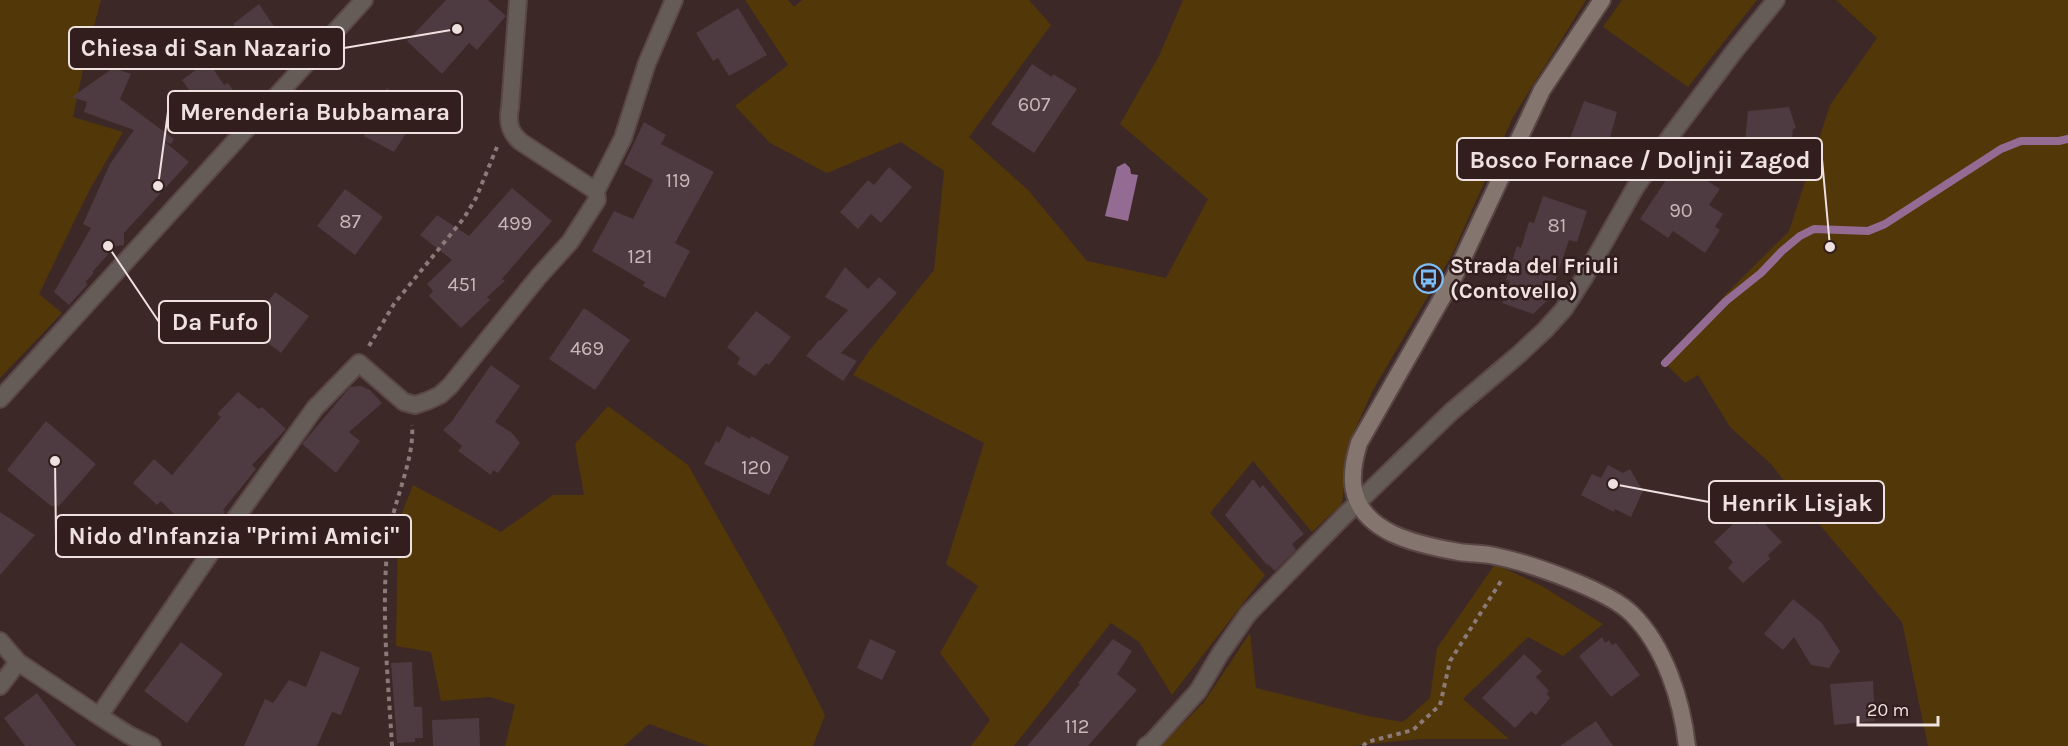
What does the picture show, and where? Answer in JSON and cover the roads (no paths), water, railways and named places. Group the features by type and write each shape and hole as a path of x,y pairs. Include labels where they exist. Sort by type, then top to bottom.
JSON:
{"main road":[{"path":"1602,0 1542,90 1454,277 1359,443 1353,464 1353,485 1365,513 1383,529 1400,538 1460,553 1494,556 1566,578 1602,594 1631,613 1663,658 1686,732 1687,746"}],"street":[{"path":"0,399 363,0"},
{"path":"518,0 510,108 507,121 514,136 521,142 596,190"},
{"path":"99,716 209,555 315,408 359,363 404,402 415,405 440,395 570,242 597,200 596,190 623,138 647,63 674,0"},
{"path":"1146,746 1198,691 1248,614 1450,412 1545,330 1564,309 1635,188 1672,134 1776,0"},
{"path":"0,641 18,662 129,735 152,746"},
{"path":"0,686 18,662"}],"waterway":[{"path":"1665,363 1726,301 1761,273 1800,236 1814,229 1868,231 1885,224 2001,149 2021,141 2068,139"}],"place":[{"name":"Chiesa di San Nazario","path":"457,29"},
{"name":"Merenderia Bubbamara","path":"158,186"},
{"name":"Da Fufo","path":"108,246"},
{"name":"Bosco Fornace / Doljnji Zagod","path":"1830,247"},
{"name":"Strada del Friuli (Contovello)","path":"1429,278"},
{"name":"Nido d'Infanzia \"Primi Amici\"","path":"55,461"},
{"name":"Henrik Lisjak","path":"1613,484"}]}
